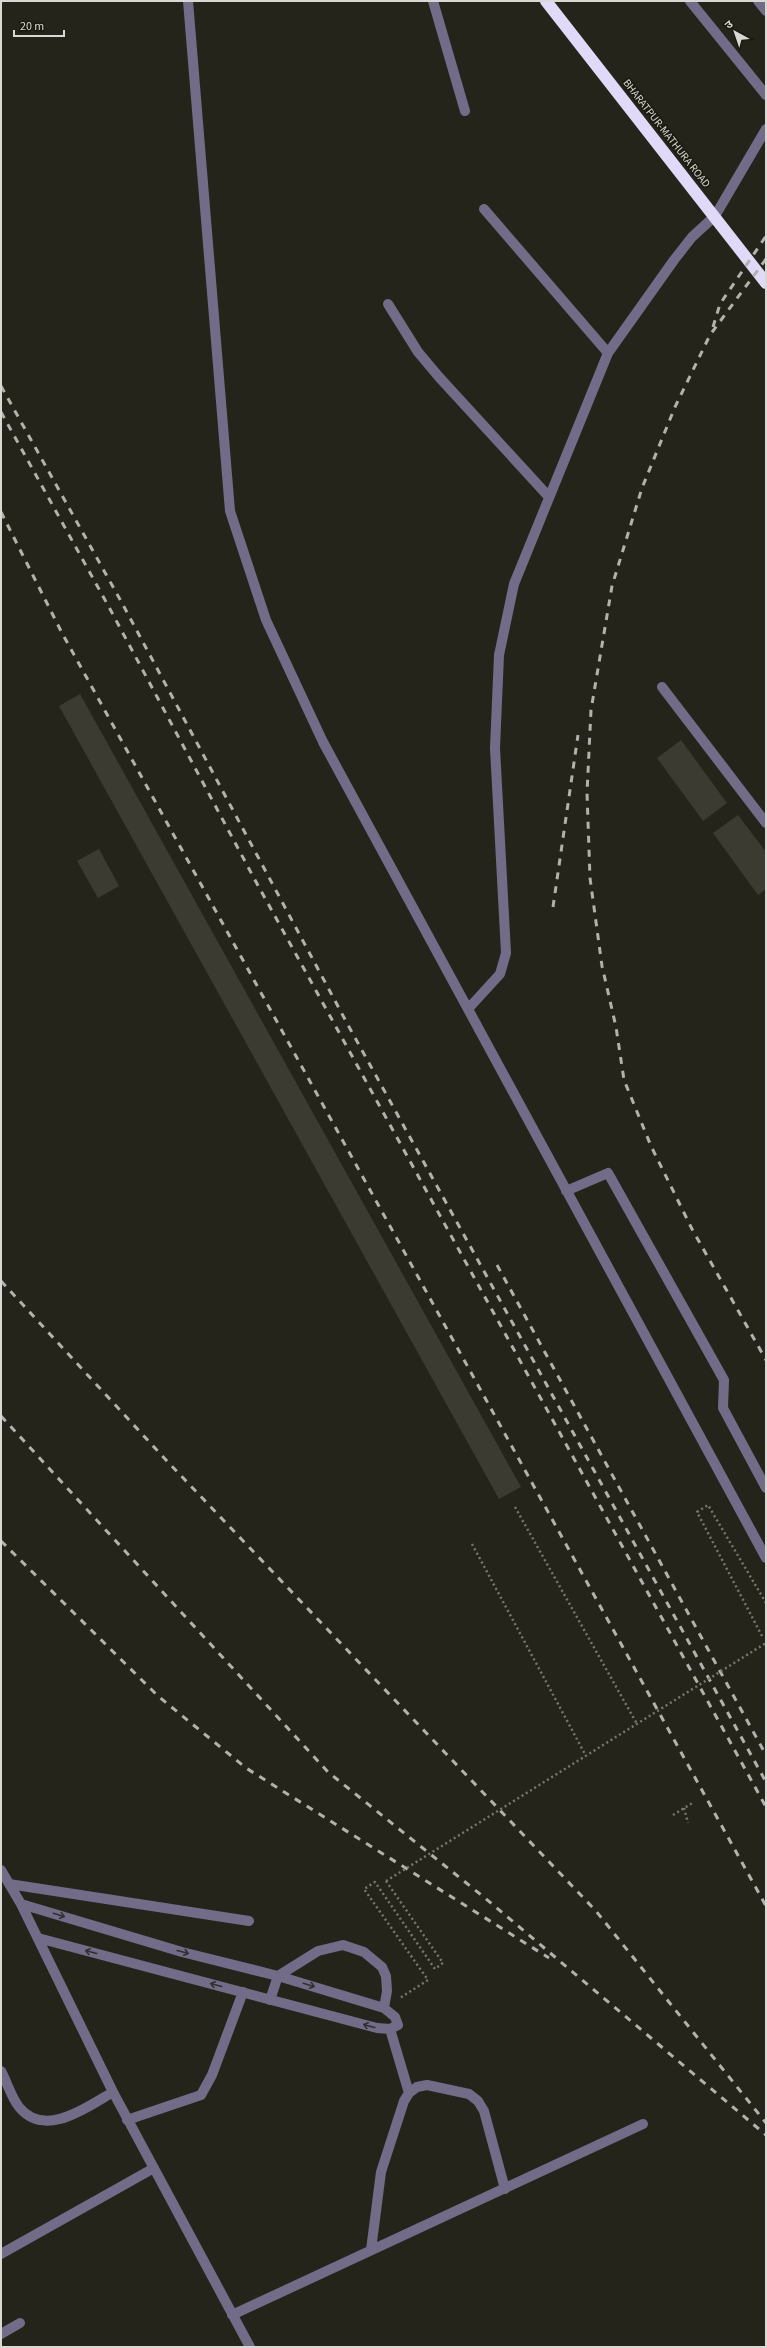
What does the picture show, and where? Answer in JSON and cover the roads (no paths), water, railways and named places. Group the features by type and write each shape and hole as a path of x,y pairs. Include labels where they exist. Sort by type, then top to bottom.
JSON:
{"highway":[{"name":"BHARATPUR-MATHURA ROAD","path":"546,1 766,283"}],"street":[{"path":"188,1 230,511 266,620 323,742 766,1558"},
{"path":"433,1 465,111"},
{"path":"690,1 766,95"},
{"path":"758,1 766,11"},
{"path":"468,1009 500,974 506,954 495,748 499,655 514,584 608,353 674,260 692,238 715,216 766,129"},
{"path":"484,209 608,353"},
{"path":"388,304 418,352 549,497"},
{"path":"662,687 766,823"},
{"path":"566,1191 608,1173 724,1380 723,1408 766,1488"},
{"path":"1,1870 21,1904 127,2120 250,2347"},
{"path":"9,1884 249,1921"},
{"path":"21,1904 182,1952 278,1976 384,2008 398,2021 398,2025 390,2029 377,2028 38,1938"},
{"path":"270,2000 278,1976 318,1951 332,1946 353,1946 374,1959 382,1968 386,1976 387,1991 384,2008"},
{"path":"127,2120 201,2095 212,2075 243,1992"},
{"path":"390,2029 409,2093"},
{"path":"1,2071 19,2106 28,2114 46,2120 71,2116 113,2092"},
{"path":"371,2250 381,2172 404,2101 409,2093 417,2087 427,2085 469,2094 478,2101 484,2111 505,2189"},
{"path":"232,2315 643,2124"},
{"path":"1,2254 154,2168"},
{"path":"1,2334 20,2323"}],"railway":[{"path":"713,327 720,304 766,236"},
{"path":"766,259 710,335 675,407 642,488 612,586 591,710 587,793 590,878 602,966 616,1027 624,1080 651,1146 692,1229 766,1360"},
{"path":"1,386 122,603 348,1025 766,1782"},
{"path":"1,412 110,609 255,880 766,1807"},
{"path":"1,512 62,633 766,1906"},
{"path":"553,907 578,735"},
{"path":"497,1265 766,1755"},
{"path":"1,1281 166,1460 596,1911 766,2123"},
{"path":"1,1416 328,1772 485,1898 766,2135"},
{"path":"1,1541 158,1696 246,1768 549,1958"}]}
